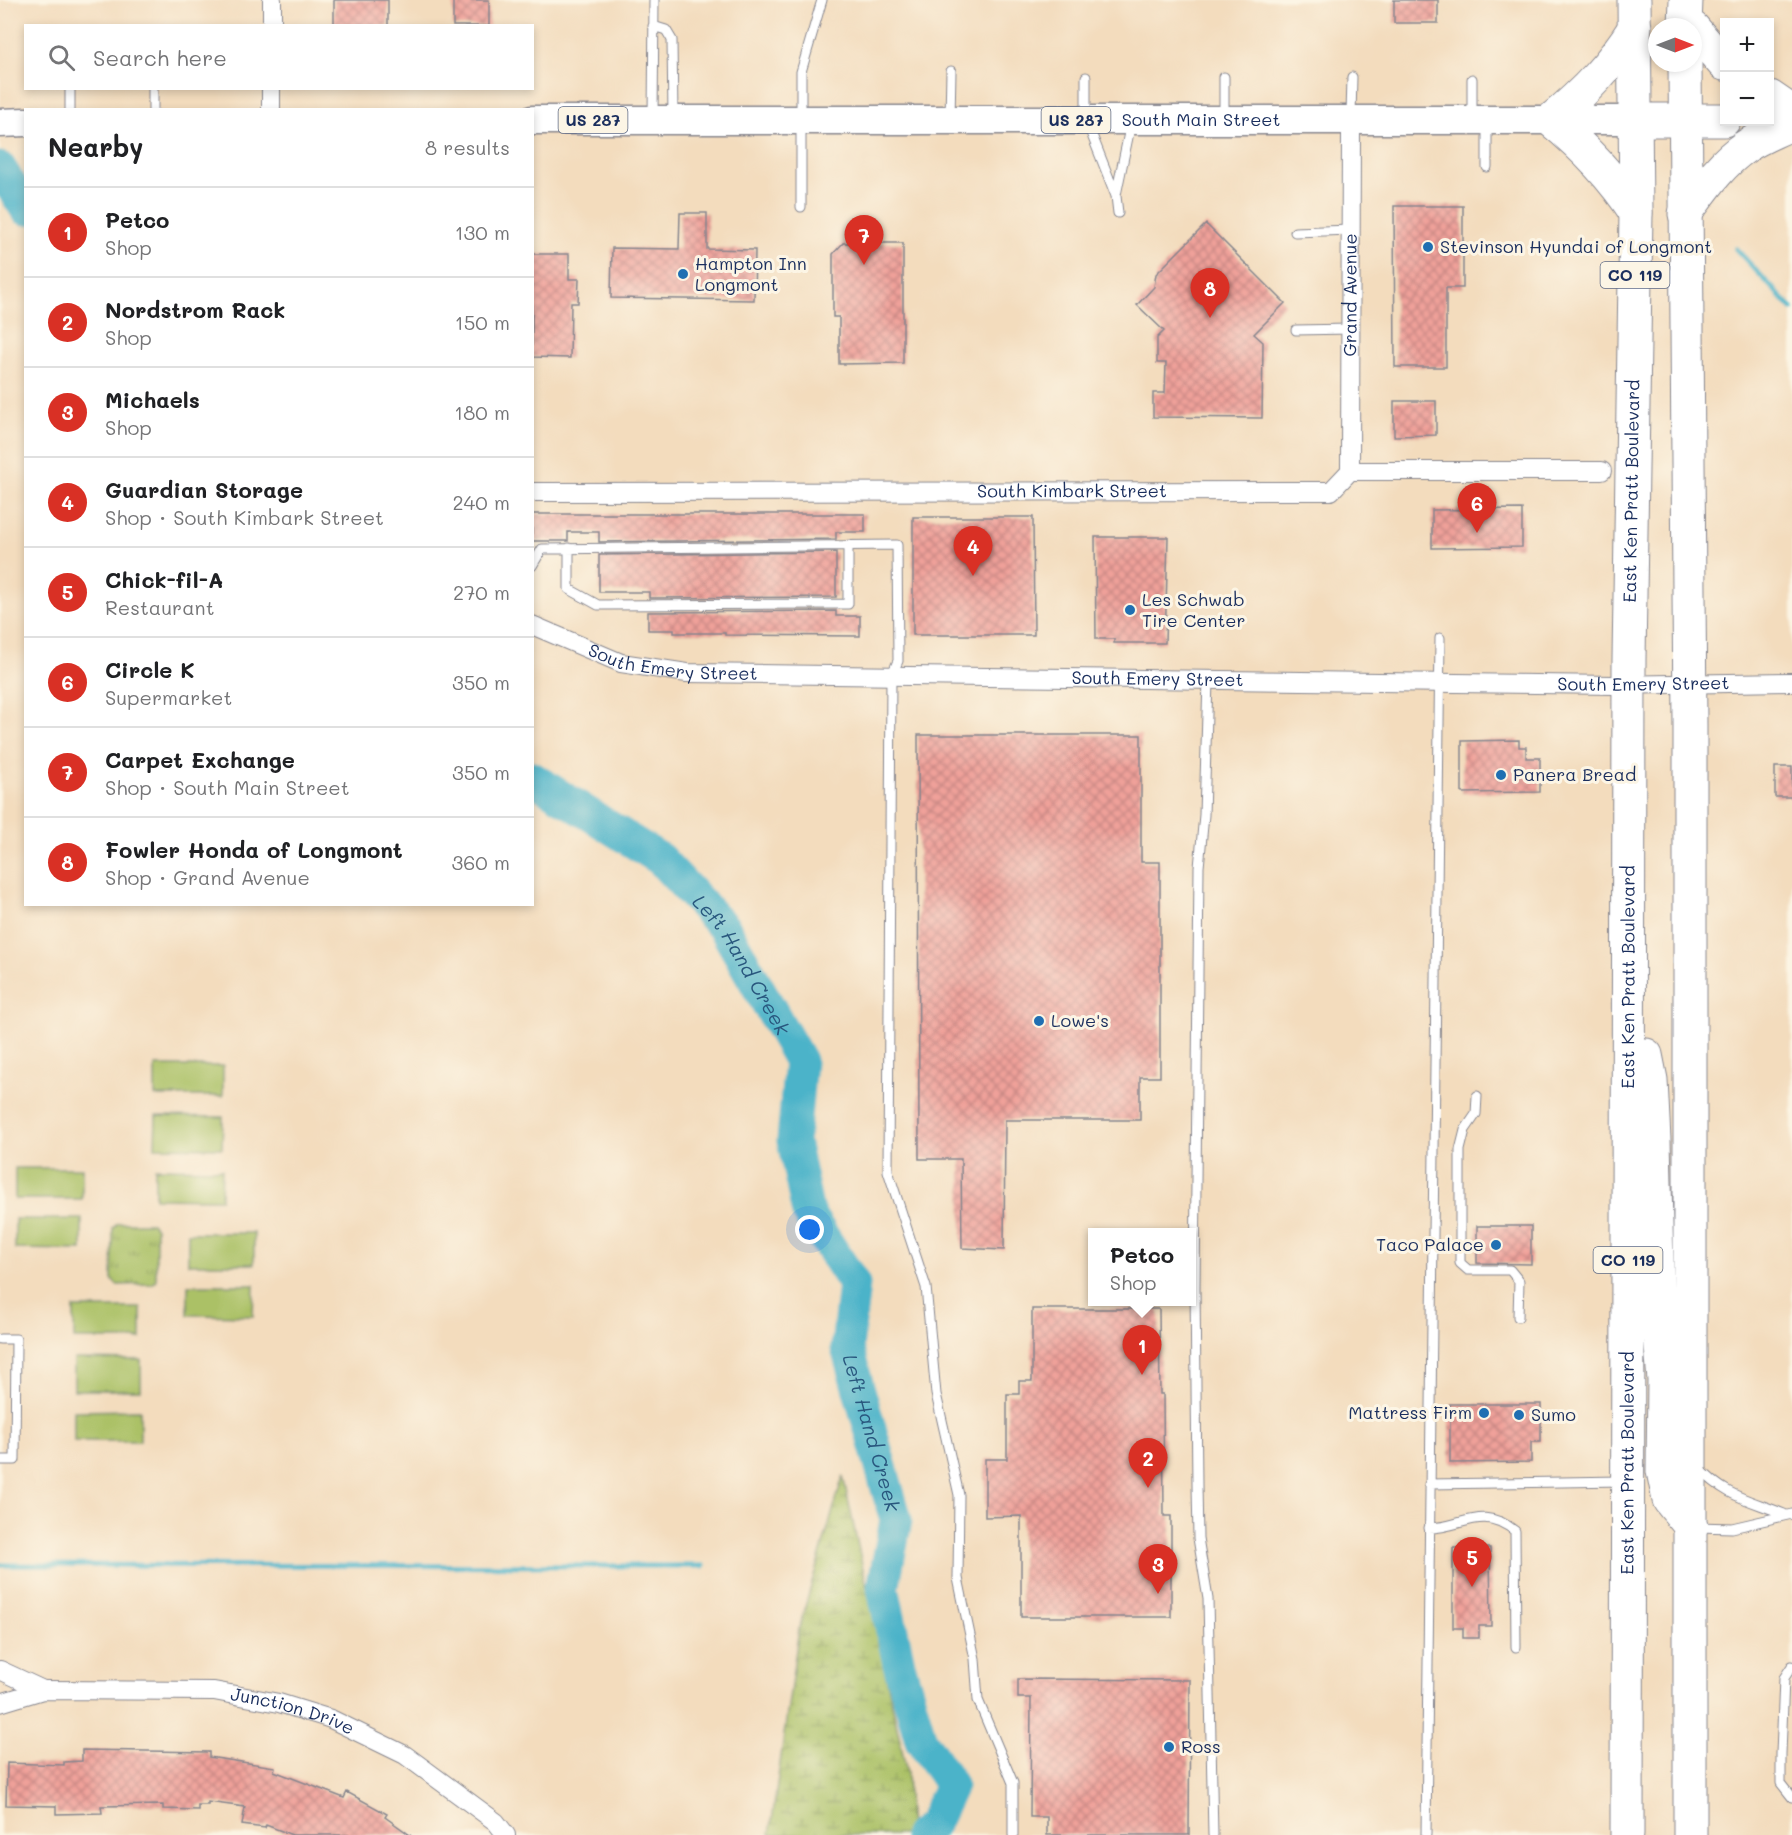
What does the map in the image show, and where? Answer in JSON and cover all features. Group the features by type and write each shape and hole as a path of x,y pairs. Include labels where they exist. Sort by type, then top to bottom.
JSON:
{"highway":[{"path":"1635,14 1615,59 1586,91 1551,120 1598,161 1617,183 1636,213"},
{"name":"CO 119","path":"1635,14 1636,120"},
{"path":"1702,37 1720,58"},
{"name":"CO 119","path":"1685,72 1689,683 1690,1835"},
{"path":"1774,100 1792,112"},
{"path":"1774,119 1792,121"},
{"name":"South Main Street","path":"1636,120 1720,120"},
{"name":"East Ken Pratt Boulevard","path":"1627,1835 1630,685 1636,120"},
{"path":"1685,214 1714,176 1732,157 1746,146 1792,121"},
{"path":"1629,974 1651,1080 1658,1311 1664,1380 1663,1471 1669,1500 1691,1527"}],"main road":[{"name":"South Main Street","path":"534,120 1636,120"}],"street":[{"path":"272,0 272,24"},
{"path":"271,90 271,108"},
{"name":"Grand Avenue","path":"1350,471 1351,121"},
{"path":"1350,471 1602,471"},
{"name":"South Kimbark Street","path":"534,492 1331,491 1350,471"},
{"name":"South Emery Street","path":"534,626 621,663 687,674 1630,685 1792,682"},
{"name":"Junction Drive","path":"0,1670 43,1690"},
{"name":"Junction Drive","path":"0,1702 43,1690 214,1691 279,1703 331,1719 405,1755 496,1822 506,1835"}],"lane":[{"path":"654,0 653,26 663,120"},
{"path":"801,207 801,72 822,0"},
{"path":"653,26 666,30 672,40 663,120"},
{"path":"950,120 951,71"},
{"path":"1086,77 1086,120 1116,196 1118,213"},
{"path":"1224,77 1224,121"},
{"path":"1351,121 1352,77"},
{"path":"1472,79 1487,167"},
{"path":"70,90 70,108"},
{"path":"153,90 153,108"},
{"path":"1116,196 1132,121"},
{"path":"1295,231 1351,230"},
{"path":"1296,330 1351,329"},
{"path":"569,548 569,589 598,605 848,604 848,545"},
{"path":"534,563 542,549 897,545 897,661 891,676 888,1170 926,1287 936,1394 959,1495 958,1578 975,1659 978,1700 1013,1783 1013,1835"},
{"path":"1426,1835 1440,638"},
{"path":"1196,1228 1199,867 1204,814 1208,680"},
{"path":"1478,1096 1476,1114 1465,1130 1460,1150 1460,1263 1468,1270 1510,1270 1519,1281 1518,1317"},
{"path":"1195,1306 1198,1538 1208,1599 1213,1835"},
{"path":"0,1339 16,1339 16,1350 15,1460 0,1460"},
{"path":"1691,1459 1713,1483 1732,1496 1788,1514"},
{"path":"1429,1484 1628,1481"},
{"path":"1691,1527 1732,1528 1788,1514"},
{"path":"1429,1528 1445,1528 1471,1518 1502,1520 1515,1531 1516,1647"},
{"path":"1792,1666 1784,1678 1781,1754 1781,1783 1792,1797"}],"green space":[{"path":"155,1066 223,1066 223,1096 155,1096"},
{"path":"156,1116 223,1117 222,1148 155,1147"},
{"path":"15,1168 82,1168 82,1199 15,1199"},
{"path":"155,1168 222,1169 221,1199 155,1198"},
{"path":"15,1219 82,1219 82,1250 15,1249"},
{"path":"118,1223 152,1223 156,1228 156,1281 152,1284 117,1285 112,1280 113,1228"},
{"path":"188,1233 254,1233 254,1264 188,1264"},
{"path":"188,1285 254,1285 253,1316 188,1315"},
{"path":"74,1308 141,1308 141,1339 74,1339"},
{"path":"74,1359 141,1360 141,1390 74,1390"},
{"path":"140,1410 140,1441 74,1441 74,1411"},
{"path":"843,1476 907,1773 910,1835 770,1835 799,1628"}],"building":[{"path":"334,0 388,0 388,24 334,24"},
{"path":"453,0 489,0 489,24 453,24"},
{"path":"1394,0 1438,0 1438,23 1394,23"},
{"name":"Stevinson Hyundai of Longmont","path":"1394,206 1463,206 1463,288 1446,288 1446,367 1395,367"},
{"name":"Hampton Inn Longmont","path":"680,213 707,213 707,249 755,250 754,300 611,298 612,248 679,249"},
{"path":"1206,224 1285,303 1254,334 1263,342 1262,418 1153,417 1153,393 1165,393 1166,363 1157,363 1157,338 1164,331 1137,305 1154,287 1156,274"},
{"path":"843,243 903,243 903,363 839,364 839,317 833,317 833,254"},
{"path":"534,254 569,254 569,279 579,279 578,303 571,303 570,358 534,357"},
{"path":"1394,401 1436,401 1436,435 1394,436"},
{"path":"1522,509 1522,547 1432,548 1432,510"},
{"path":"534,514 865,514 865,532 836,532 836,539 599,542 599,532 568,532 568,541 534,541"},
{"path":"913,517 1033,517 1034,635 913,635"},
{"name":"Les Schwab Tire Center","path":"1095,537 1168,537 1165,643 1114,643 1114,639 1096,639"},
{"path":"836,552 836,597 649,598 649,592 599,592 599,555"},
{"path":"836,611 836,616 860,616 860,636 725,635 725,633 674,633 674,630 648,630 648,612"},
{"name":"Lowe's","path":"918,735 1141,735 1141,862 1160,862 1160,1077 1140,1077 1140,1120 1005,1120 1004,1250 962,1248 961,1159 919,1159"},
{"name":"Panera Bread","path":"1519,740 1519,747 1526,747 1526,758 1540,758 1540,792 1462,793 1462,741"},
{"path":"1775,767 1792,767 1792,797 1775,797"},
{"path":"1477,1226 1531,1226 1531,1264 1477,1263"},
{"path":"1032,1309 1159,1309 1160,1394 1163,1394 1164,1516 1171,1516 1171,1617 1021,1617 1021,1516 985,1517 985,1459 1007,1459 1007,1394 1019,1394 1019,1381 1032,1381"},
{"path":"1450,1404 1541,1404 1541,1442 1531,1442 1531,1462 1450,1463"},
{"path":"1453,1548 1490,1548 1491,1626 1479,1626 1479,1638 1463,1638 1463,1628 1453,1628"},
{"path":"1018,1679 1190,1680 1189,1835 1047,1835 1047,1817 1030,1817 1031,1698 1018,1698"},
{"path":"82,1750 209,1752 209,1757 275,1767 274,1771 344,1798 347,1792 387,1814 385,1817 410,1835 292,1835 266,1825 265,1828 242,1825 245,1807 208,1802 208,1805 198,1805 198,1810 163,1809 163,1805 101,1806 102,1813 56,1814 56,1806 6,1805 7,1763 64,1765 64,1762 82,1761"}],"waterway":[{"name":"Left Hand Creek","path":"0,168 24,206"},
{"path":"1736,249 1792,309"},
{"name":"Left Hand Creek","path":"534,779 660,859 725,929 800,1061 793,1141 808,1213 854,1284 847,1348 896,1520 883,1588 899,1664 921,1740 951,1785 933,1824 920,1835"},
{"path":"0,1565 703,1566"}],"place":[{"name":"Stevinson Hyundai of Longmont","path":"1428,247"},
{"name":"Carpet Exchange","path":"864,265"},
{"name":"Hampton Inn Longmont","path":"683,274"},
{"name":"Fowler Honda of Longmont","path":"1210,318"},
{"name":"Circle K","path":"1477,533"},
{"name":"Guardian Storage","path":"973,576"},
{"name":"Les Schwab Tire Center","path":"1130,610"},
{"name":"Panera Bread","path":"1501,775"},
{"name":"Lowe's","path":"1039,1021"},
{"name":"Taco Palace","path":"1496,1245"},
{"name":"Petco","path":"1142,1375"},
{"name":"Mattress Firm","path":"1484,1413"},
{"name":"Sumo","path":"1519,1415"},
{"name":"Nordstrom Rack","path":"1148,1488"},
{"name":"Chick-fil-A","path":"1472,1587"},
{"name":"Michaels","path":"1158,1594"},
{"name":"Ross","path":"1169,1747"}]}
